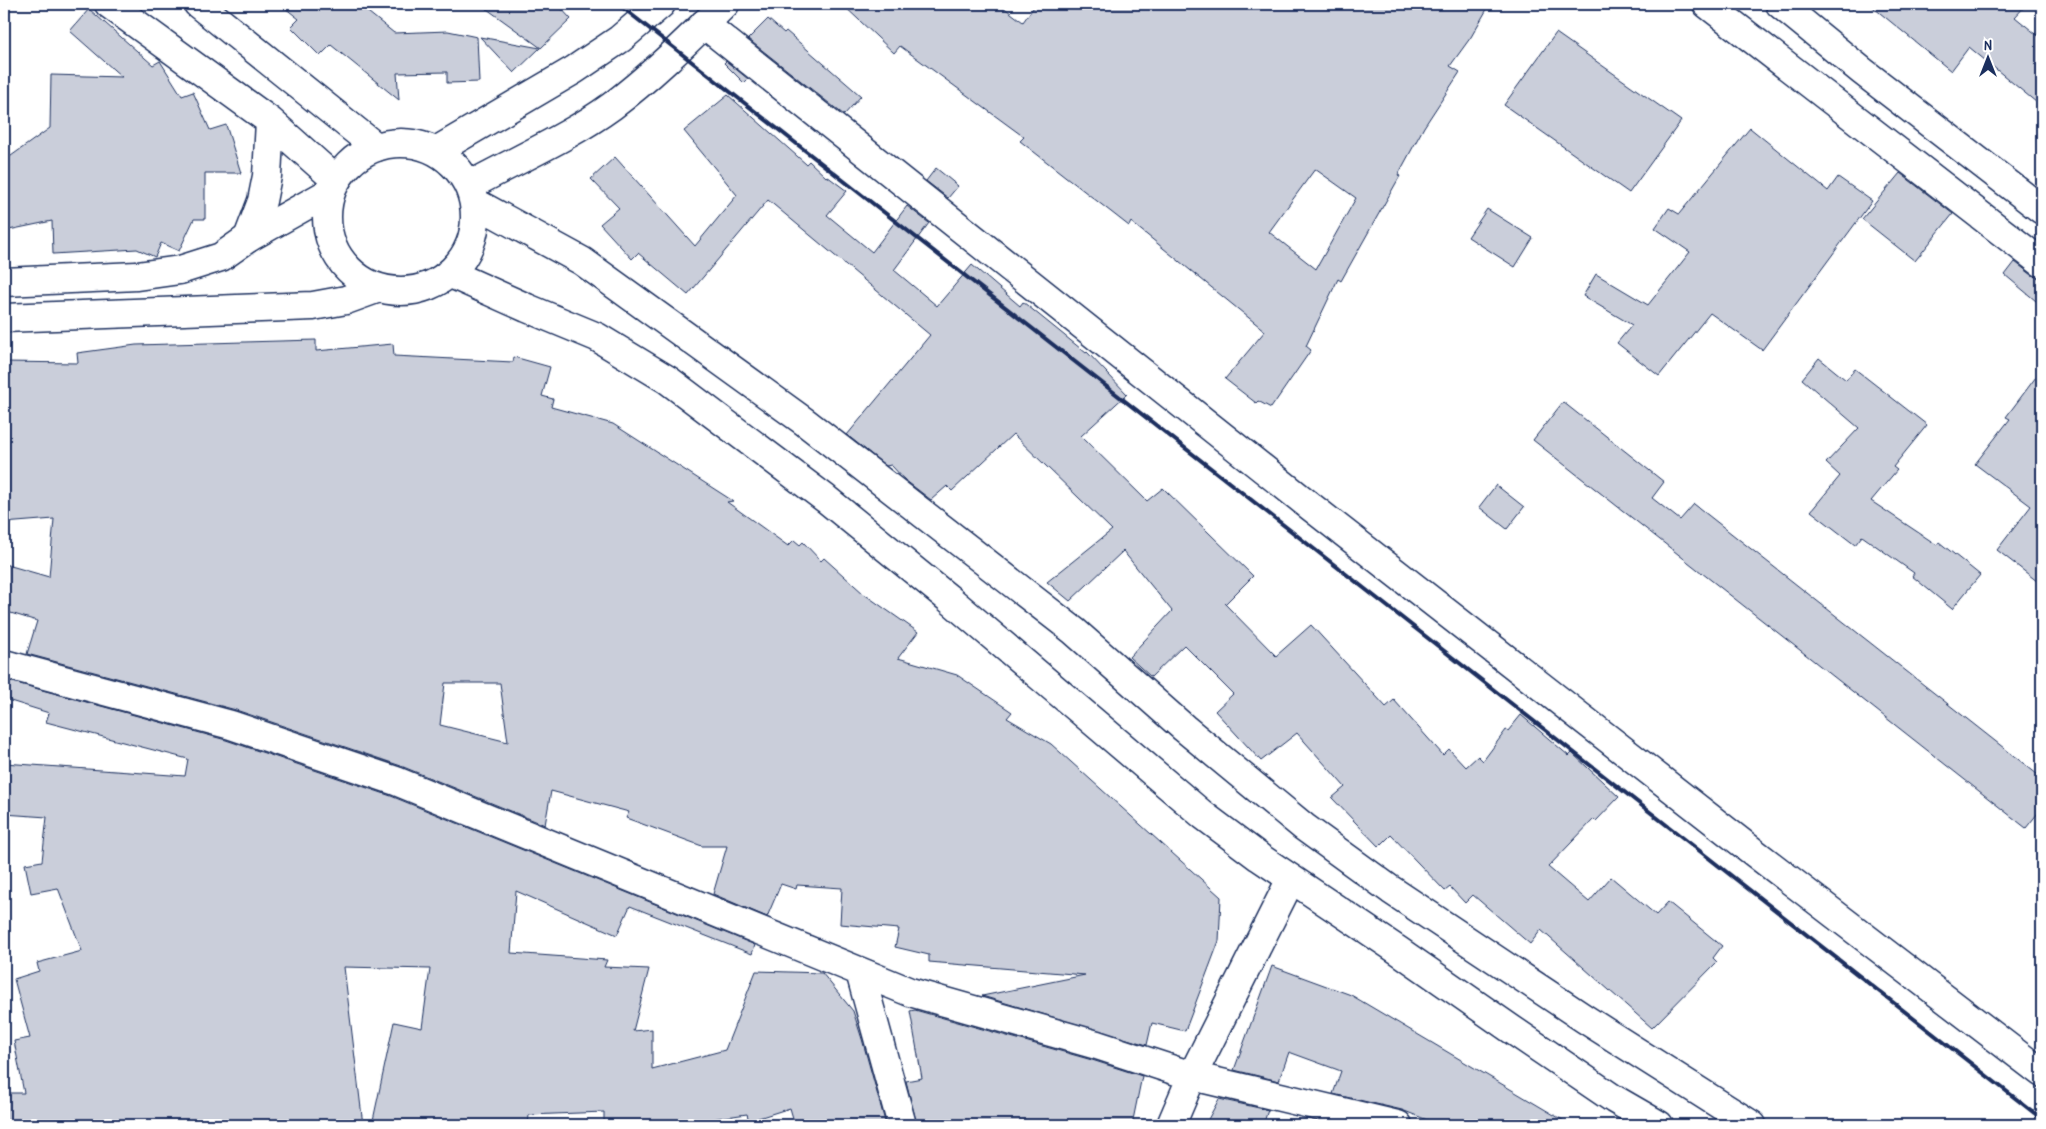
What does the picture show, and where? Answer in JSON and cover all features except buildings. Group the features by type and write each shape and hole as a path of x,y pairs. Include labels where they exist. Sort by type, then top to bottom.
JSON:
{"street":[{"path":"109,4 270,121 333,186"},
{"path":"198,4 376,146"},
{"path":"436,151 574,70 620,39 661,4"},
{"path":"471,194 611,106 651,75 725,4"},
{"path":"1706,4 2042,264"},
{"path":"1780,4 1870,77 2042,210"},
{"path":"704,24 1310,506 1764,860 2042,1073"},
{"path":"248,238 262,201 267,176 270,121"},
{"path":"4,282 138,276 180,270 220,257 333,186 353,160 376,146 391,143 407,143 436,151 455,166 471,194 474,228 466,253 450,273 428,286 404,290 379,288 352,274 334,250 326,221 333,186"},
{"path":"471,194 582,261 805,422 1074,631 1184,728 1312,833 1391,890 1585,1019 1752,1125"},
{"path":"450,273 597,337 668,380 826,500 948,598 1203,816 1291,879 1614,1099 1659,1125"},
{"path":"4,318 313,306 346,300 379,288"},
{"path":"4,664 232,725 396,781 910,992 1097,1045 1192,1076 1398,1125"},
{"path":"1171,1125 1192,1076 1291,879"},
{"path":"860,972 902,1125"}],"railway":[{"path":"618,4 2042,1119"}]}
